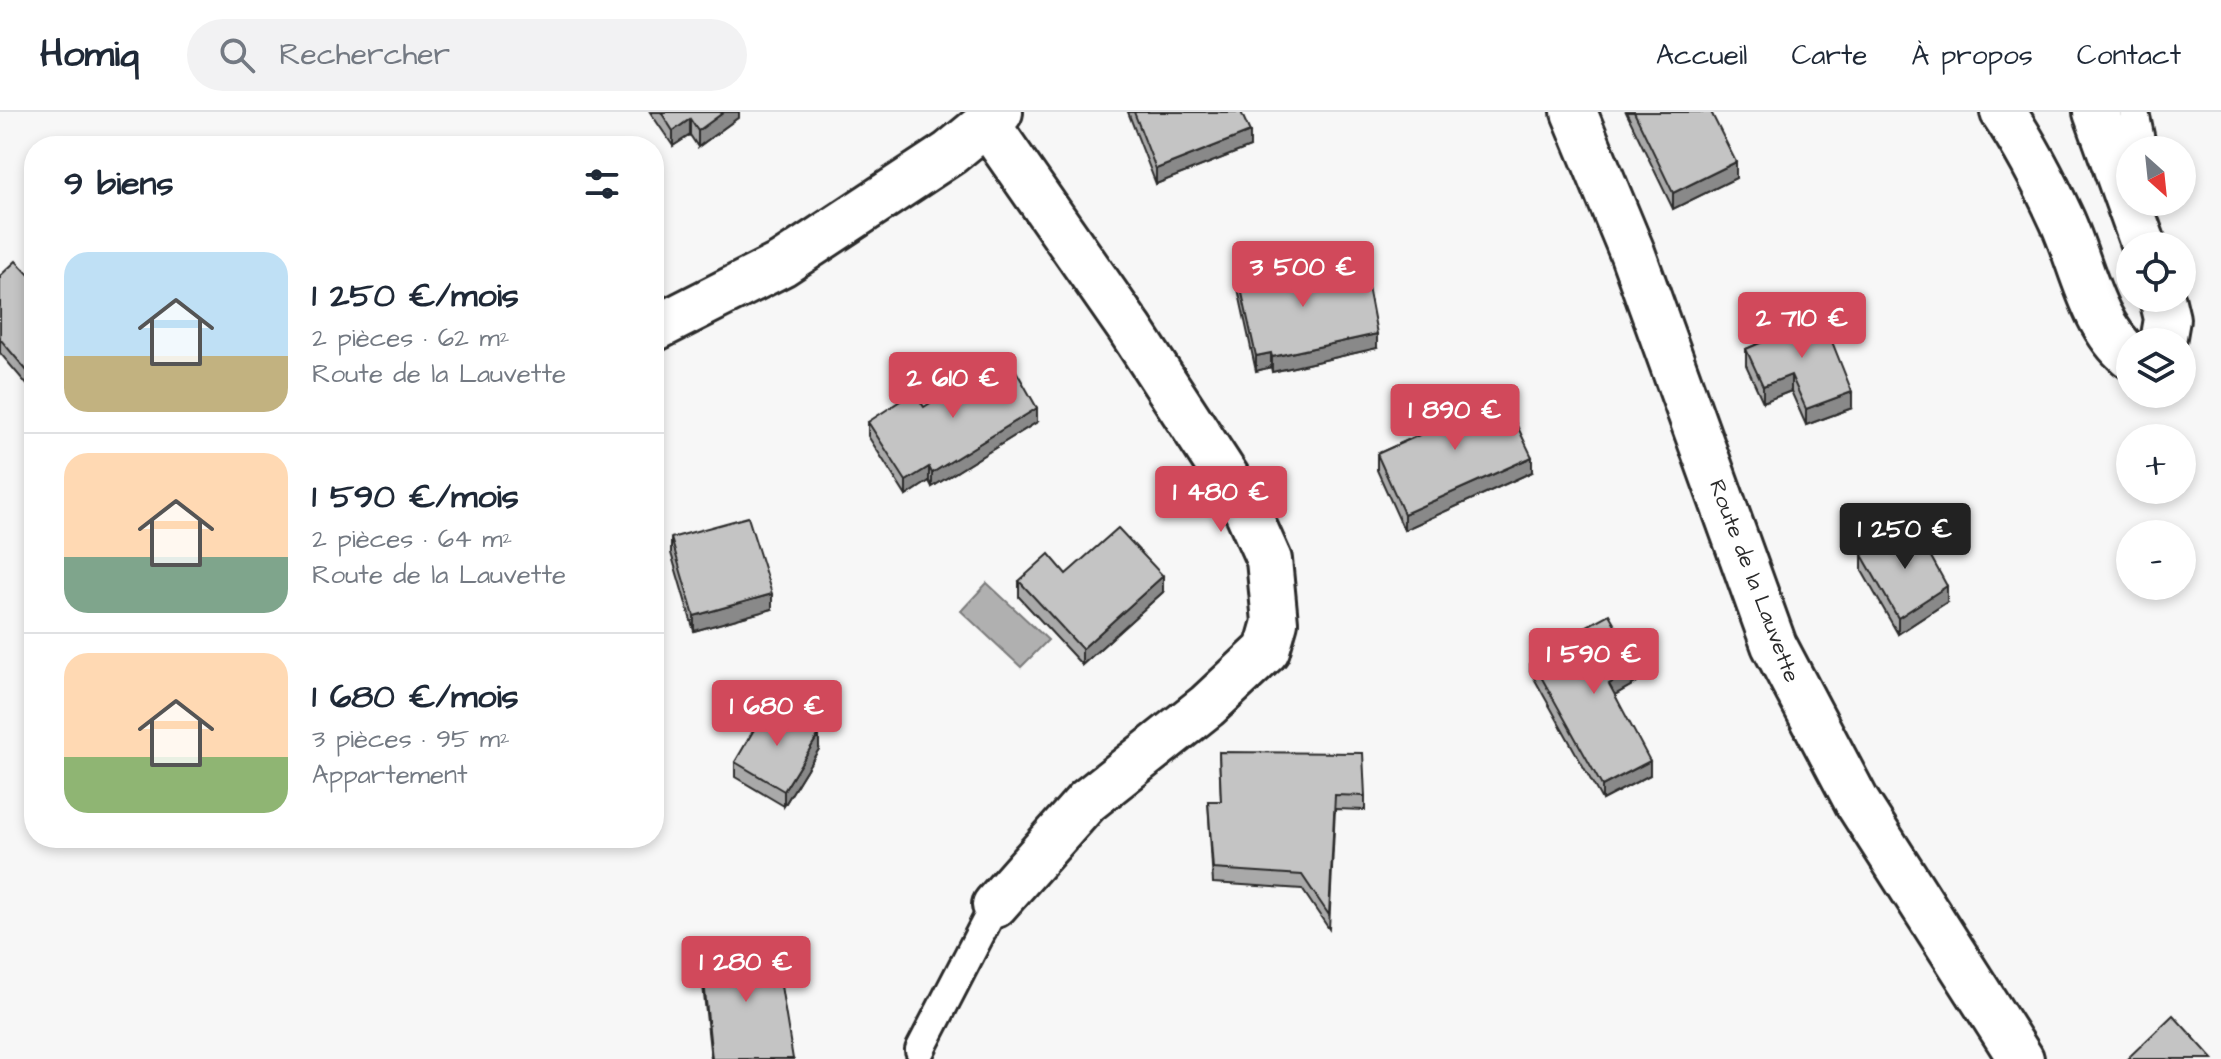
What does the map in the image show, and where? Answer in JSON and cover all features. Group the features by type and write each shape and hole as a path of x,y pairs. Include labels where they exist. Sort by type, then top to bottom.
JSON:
{"street":[{"name":"Route de la Lauvette","path":"1574,112 1632,252 1774,645 1857,802 2021,1059"},
{"path":"2003,112 2023,142 2062,221 2116,343"},
{"path":"2096,112 2142,222"},
{"path":"664,324 782,264 994,118 1244,504 1269,560 1275,622 1267,650 1207,706 1087,801 995,905"}],"lane":[{"path":"2134,112 2139,136"},
{"path":"920,1050 995,905"}],"shaded area":[{"path":"987,583 1048,640 1021,667 961,611"}],"building":[{"path":"661,112 724,112 698,131 690,119 673,131"},
{"path":"1134,112 1241,112 1250,132 1156,169"},
{"path":"1634,112 1711,112 1736,162 1673,193"},
{"path":"1321,256 1327,287 1367,281 1377,334 1272,357 1271,353 1256,356 1238,275"},
{"path":"16,261 24,269 24,367 0,339 0,276"},
{"path":"1819,309 1852,392 1806,409 1791,375 1763,386 1746,349 1774,337 1770,329"},
{"path":"1007,355 1037,408 932,473 929,467 906,481 868,422 914,392 924,407"},
{"path":"1499,388 1532,457 1404,514 1377,454 1444,424 1439,414"},
{"path":"748,517 772,594 694,616 671,538"},
{"path":"1913,524 1947,586 1898,618 1862,555"},
{"path":"1118,528 1163,576 1082,649 1019,581 1049,554 1066,574"},
{"path":"1609,614 1639,667 1609,684 1650,761 1602,786 1530,657"},
{"path":"769,704 819,734 784,791 735,762"},
{"path":"1219,752 1363,753 1365,796 1335,795 1329,915 1302,875 1213,869 1208,801 1221,801"},
{"path":"774,943 793,1059 712,1059 701,952"},
{"path":"2173,1015 2213,1059 2127,1059"}]}
